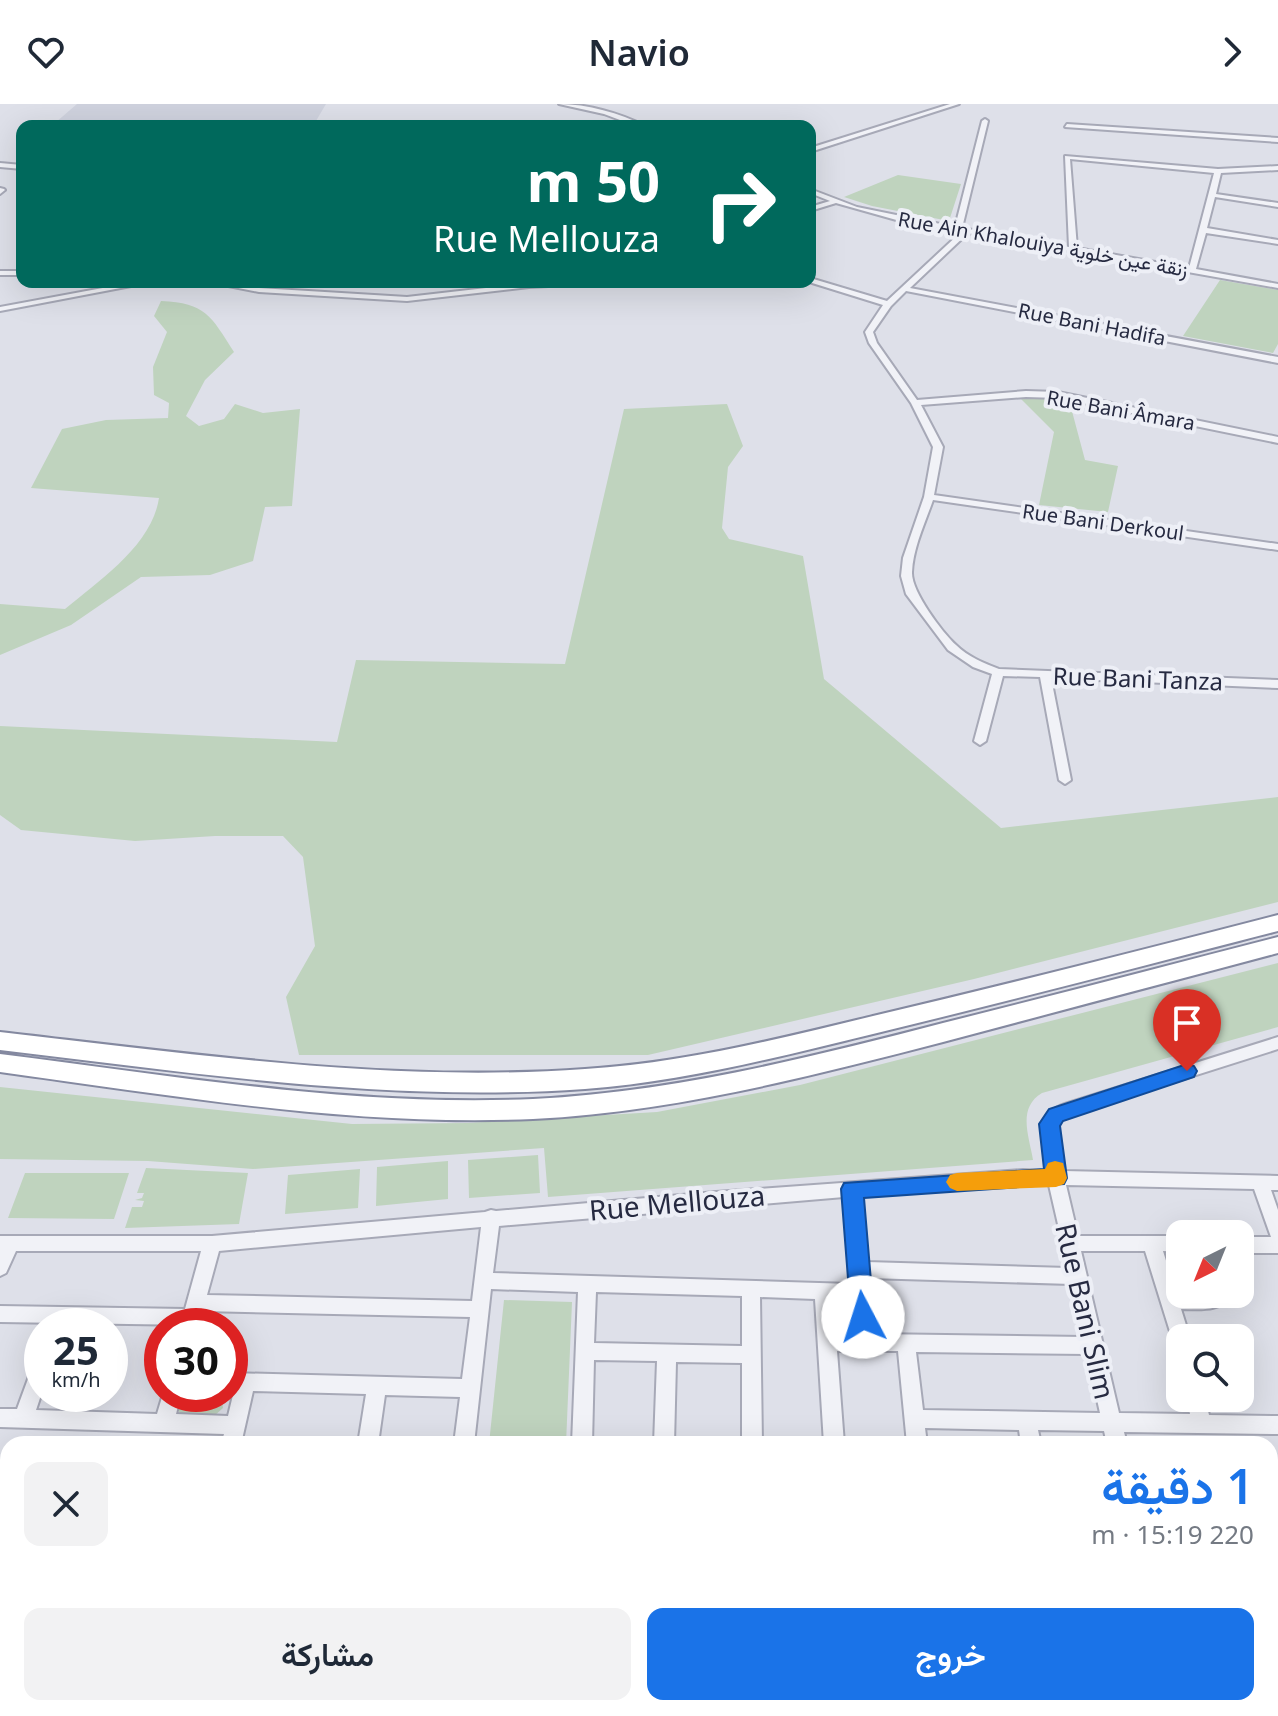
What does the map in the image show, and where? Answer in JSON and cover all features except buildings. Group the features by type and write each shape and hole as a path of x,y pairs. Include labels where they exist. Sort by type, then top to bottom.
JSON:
{"highway":[{"path":"0,1041 376,1082 453,1084 635,1075 770,1050 1278,923"},
{"path":"0,1063 372,1107 454,1110 597,1103 718,1087 788,1073 1278,945"},
{"path":"1233,957 1278,953"}],"street":[{"path":"562,104 625,120"},
{"path":"816,148 956,104"},
{"path":"980,741 998,672 977,665 952,648 911,594 906,576 908,558 929,497 938,447 915,403 873,343 869,332 888,304 962,231 985,121"},
{"path":"1067,126 1278,140"},
{"path":"1073,250 1067,157 1218,171 1278,168"},
{"path":"1192,271 1218,171"},
{"name":"Rue Ain Khalouiya زنقة عين خلوية","path":"816,193 873,213 962,231 1278,286"},
{"path":"1212,195 1278,205"},
{"path":"816,207 836,201"},
{"path":"1203,230 1278,242"},
{"path":"816,282 888,304"},
{"path":"0,309 115,288"},
{"path":"247,288 407,299 503,288"},
{"name":"Rue Bani Hadifa","path":"905,289 1278,360"},
{"name":"Rue Bani Âmara","path":"915,403 1026,394 1058,395 1278,440"},
{"name":"Rue Bani Derkoul","path":"929,497 1278,547"},
{"name":"Rue Bani Tanza","path":"998,672 1278,684"},
{"path":"1045,675 1065,780"},
{"path":"1056,1178 1050,1124 1060,1112 1278,1043"},
{"name":"Rue Mellouza","path":"5,1243 212,1244 491,1217 1023,1177 1278,1183"},
{"name":"Rue Bani Slim","path":"1056,1178 1115,1436"},
{"path":"1260,1183 1278,1235"},
{"path":"852,1189 865,1343"},
{"path":"465,1436 491,1217"},
{"path":"0,1268 5,1243"},
{"path":"1071,1243 1166,1244"},
{"path":"195,1308 212,1244"},
{"path":"1152,1244 1166,1295"},
{"path":"1254,1245 1278,1245"},
{"path":"859,1270 1078,1276"},
{"path":"484,1281 860,1292"},
{"path":"582,1436 587,1284"},
{"path":"751,1289 752,1436"},
{"path":"823,1291 833,1436"},
{"path":"248,1315 480,1309"},
{"path":"0,1314 24,1317"},
{"path":"827,1342 1095,1346"},
{"path":"906,1343 916,1436"},
{"path":"585,1351 752,1355"},
{"path":"664,1436 667,1353"},
{"path":"248,1382 471,1388"},
{"path":"369,1436 377,1386"},
{"path":"23,1419 26,1412"},
{"path":"164,1423 167,1412"},
{"path":"0,1418 164,1423 233,1434 235,1412"},
{"path":"1199,1412 1202,1424"},
{"path":"915,1419 1278,1425"},
{"path":"1027,1420 1030,1436"}],"shaded area":[{"path":"77,104 326,104 317,120 58,120"}],"green space":[{"path":"898,175 961,184 949,221 872,206 844,197"},
{"path":"1220,280 1278,290 1278,344 1273,353 1183,336"},
{"path":"161,301 188,305 206,314 234,352 205,380 186,416 199,426 224,419 235,404 263,413 300,409 292,506 265,507 253,561 210,575 141,577 71,625 0,655 0,604 65,609 122,560 146,531 154,515 159,498 31,488 62,429 106,420 168,418 169,403 154,395 153,367 167,332 154,316"},
{"path":"1019,397 1069,400 1085,460 1118,466 1108,512 1039,505 1054,432"},
{"path":"727,404 743,446 728,467 722,528 729,539 803,556 824,679 1001,828 1278,797 1278,902 974,979 648,1055 299,1055 286,997 315,946 303,857 283,836 135,841 21,830 0,815 0,726 337,742 356,660 565,664 624,409"},
{"path":"1278,963 1278,1027 1042,1093 1029,1106 1027,1114 1033,1160 548,1197 544,1148 253,1169 148,1161 0,1159 0,1087 352,1124 468,1123 657,1112 800,1085"},
{"path":"538,1155 540,1193 469,1198 468,1160"},
{"path":"448,1161 448,1199 376,1206 377,1167"},
{"path":"146,1168 248,1173 239,1224 125,1228 132,1207 142,1207 144,1201 135,1200 142,1198 144,1193 137,1193"},
{"path":"360,1169 358,1208 285,1214 288,1175"},
{"path":"25,1173 129,1173 114,1219 8,1218"},
{"path":"839,1298 849,1301 853,1308 855,1327 848,1335 834,1329 832,1304"},
{"path":"504,1300 572,1302 566,1436 490,1436"},
{"path":"179,1412 219,1412 213,1417 181,1415"}],"slow traffic":[{"path":"957,1182 1056,1178 1055,1170"}],"route":[{"path":"863,1317 852,1189 1023,1177 1056,1178 1050,1124 1056,1115 1187,1071"}]}
